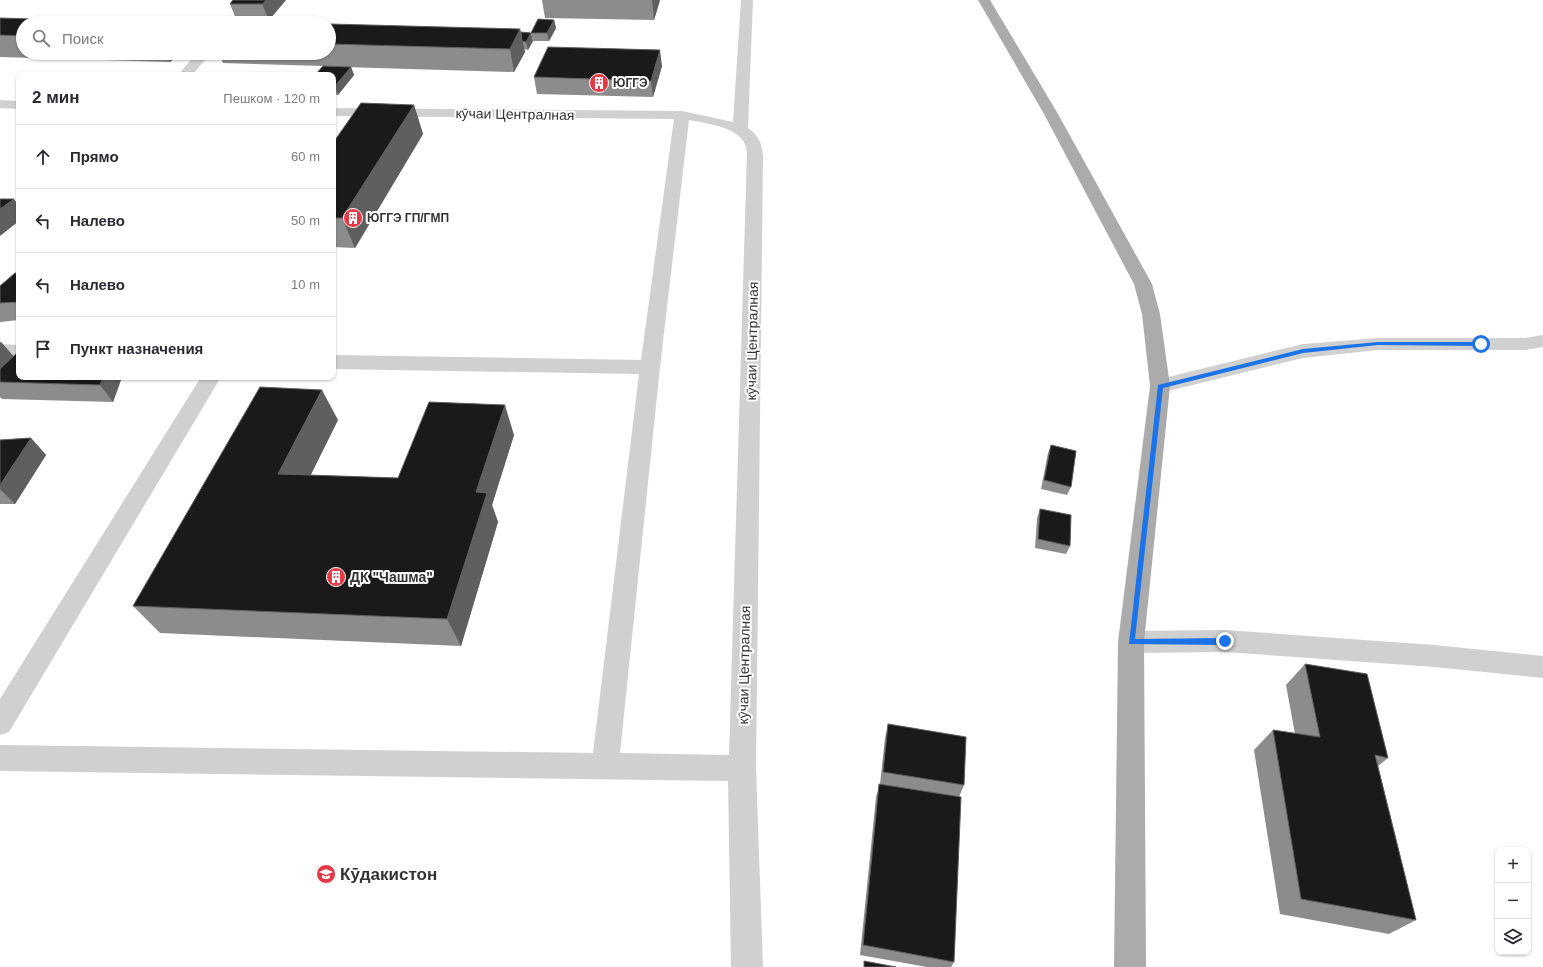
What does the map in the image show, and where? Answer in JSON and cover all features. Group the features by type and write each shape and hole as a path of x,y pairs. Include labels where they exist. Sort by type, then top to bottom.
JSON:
{"main road":[{"path":"984,0 1051,114 1143,284 1151,314 1160,386 1131,642 1130,967"}],"street":[{"path":"740,130 747,0"},
{"path":"188,72 198,60"},
{"path":"0,104 16,105"},
{"name":"кӯчаи Централная","path":"336,112 682,115 706,119 740,130 752,141 755,152 756,170 742,768 747,967"},
{"path":"604,766 650,368 682,115"},
{"path":"1160,386 1303,351 1378,344 1525,344 1543,341"},
{"path":"0,351 16,352"},
{"path":"336,362 650,368"},
{"path":"0,723 209,380"},
{"path":"1131,642 1225,641 1434,656 1543,667"},
{"path":"0,758 742,768"}],"building":[{"path":"233,0 267,0 262,4 230,4"},
{"path":"0,18 16,18 16,36 0,35"},
{"path":"538,19 554,20 547,33 531,33"},
{"path":"336,24 520,29 510,49 336,44"},
{"path":"521,32 531,33 526,42 522,41"},
{"path":"548,47 660,50 651,81 534,77"},
{"path":"323,66 351,67 336,85 336,72 318,72"},
{"path":"361,103 414,105 342,218 336,218 336,139"},
{"path":"0,199 14,199 0,209"},
{"path":"16,273 16,302 0,303 0,286"},
{"path":"16,354 16,380 102,380 100,385 0,382 0,369"},
{"name":"ДК \"Чашма\"","path":"260,387 322,390 278,474 398,478 429,402 505,405 476,492 487,493 447,619 133,606"},
{"path":"31,438 0,485 0,440"},
{"path":"1051,445 1076,451 1071,487 1044,480"},
{"path":"1040,509 1071,515 1070,546 1038,539"},
{"path":"1305,664 1367,674 1388,758 1375,755 1416,920 1301,899 1273,730 1320,737"},
{"path":"888,724 966,737 964,785 883,772"},
{"path":"879,784 961,797 954,962 863,945"},
{"path":"864,961 896,967 864,967"}],"place":[{"name":"ЮГГЭ","path":"599,83"},
{"name":"ЮГГЭ ГП/ГМП","path":"353,218"},
{"name":"ДК \"Чашма\"","path":"336,577"},
{"name":"Кӯдакистон","path":"326,874"}],"route":[{"path":"1225,641 1131,642 1160,386 1303,351 1378,344 1481,344"}]}
